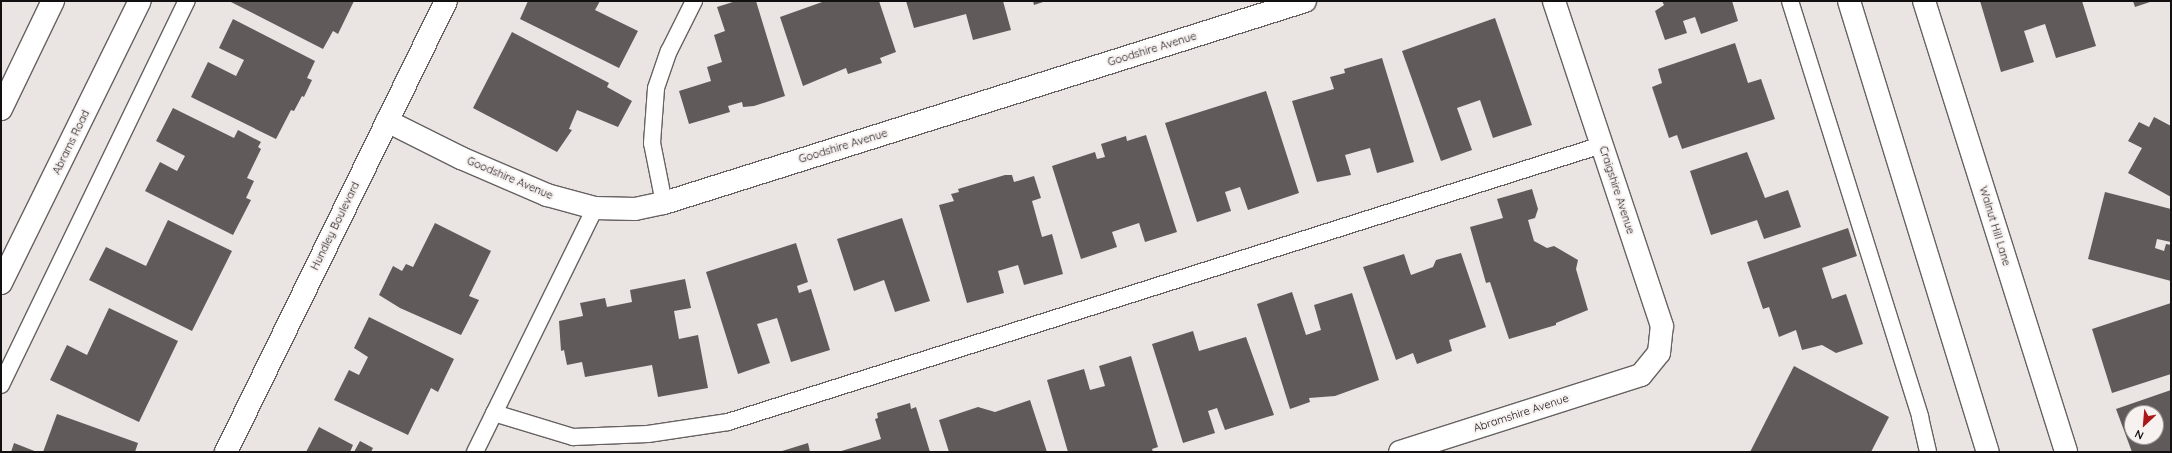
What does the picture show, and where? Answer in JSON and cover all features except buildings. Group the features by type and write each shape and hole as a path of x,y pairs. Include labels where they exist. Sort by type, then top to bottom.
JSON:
{"street":[{"path":"1,109 53,1"},
{"name":"Abrams Road","path":"1,283 140,1"},
{"name":"Hundley Boulevard","path":"226,452 446,1"},
{"name":"Goodshire Avenue","path":"387,121 461,158 547,195 596,208 635,209 664,203 1305,1"},
{"name":"Craigshire Avenue","path":"1554,1 1662,326 1659,353 1642,375"},
{"path":"1849,1 1988,452"},
{"name":"Walnut Hill Lane","path":"1924,1 2066,452"},
{"name":"Abramshire Avenue","path":"1400,452 1642,375"}],"lane":[{"path":"1,386 187,1"},
{"path":"664,203 652,143 656,88 669,51 694,1"},
{"path":"1790,1 1920,417 1928,452"},
{"path":"494,412 573,437 648,434 728,422 1602,144"},
{"path":"475,452 596,208"}]}
